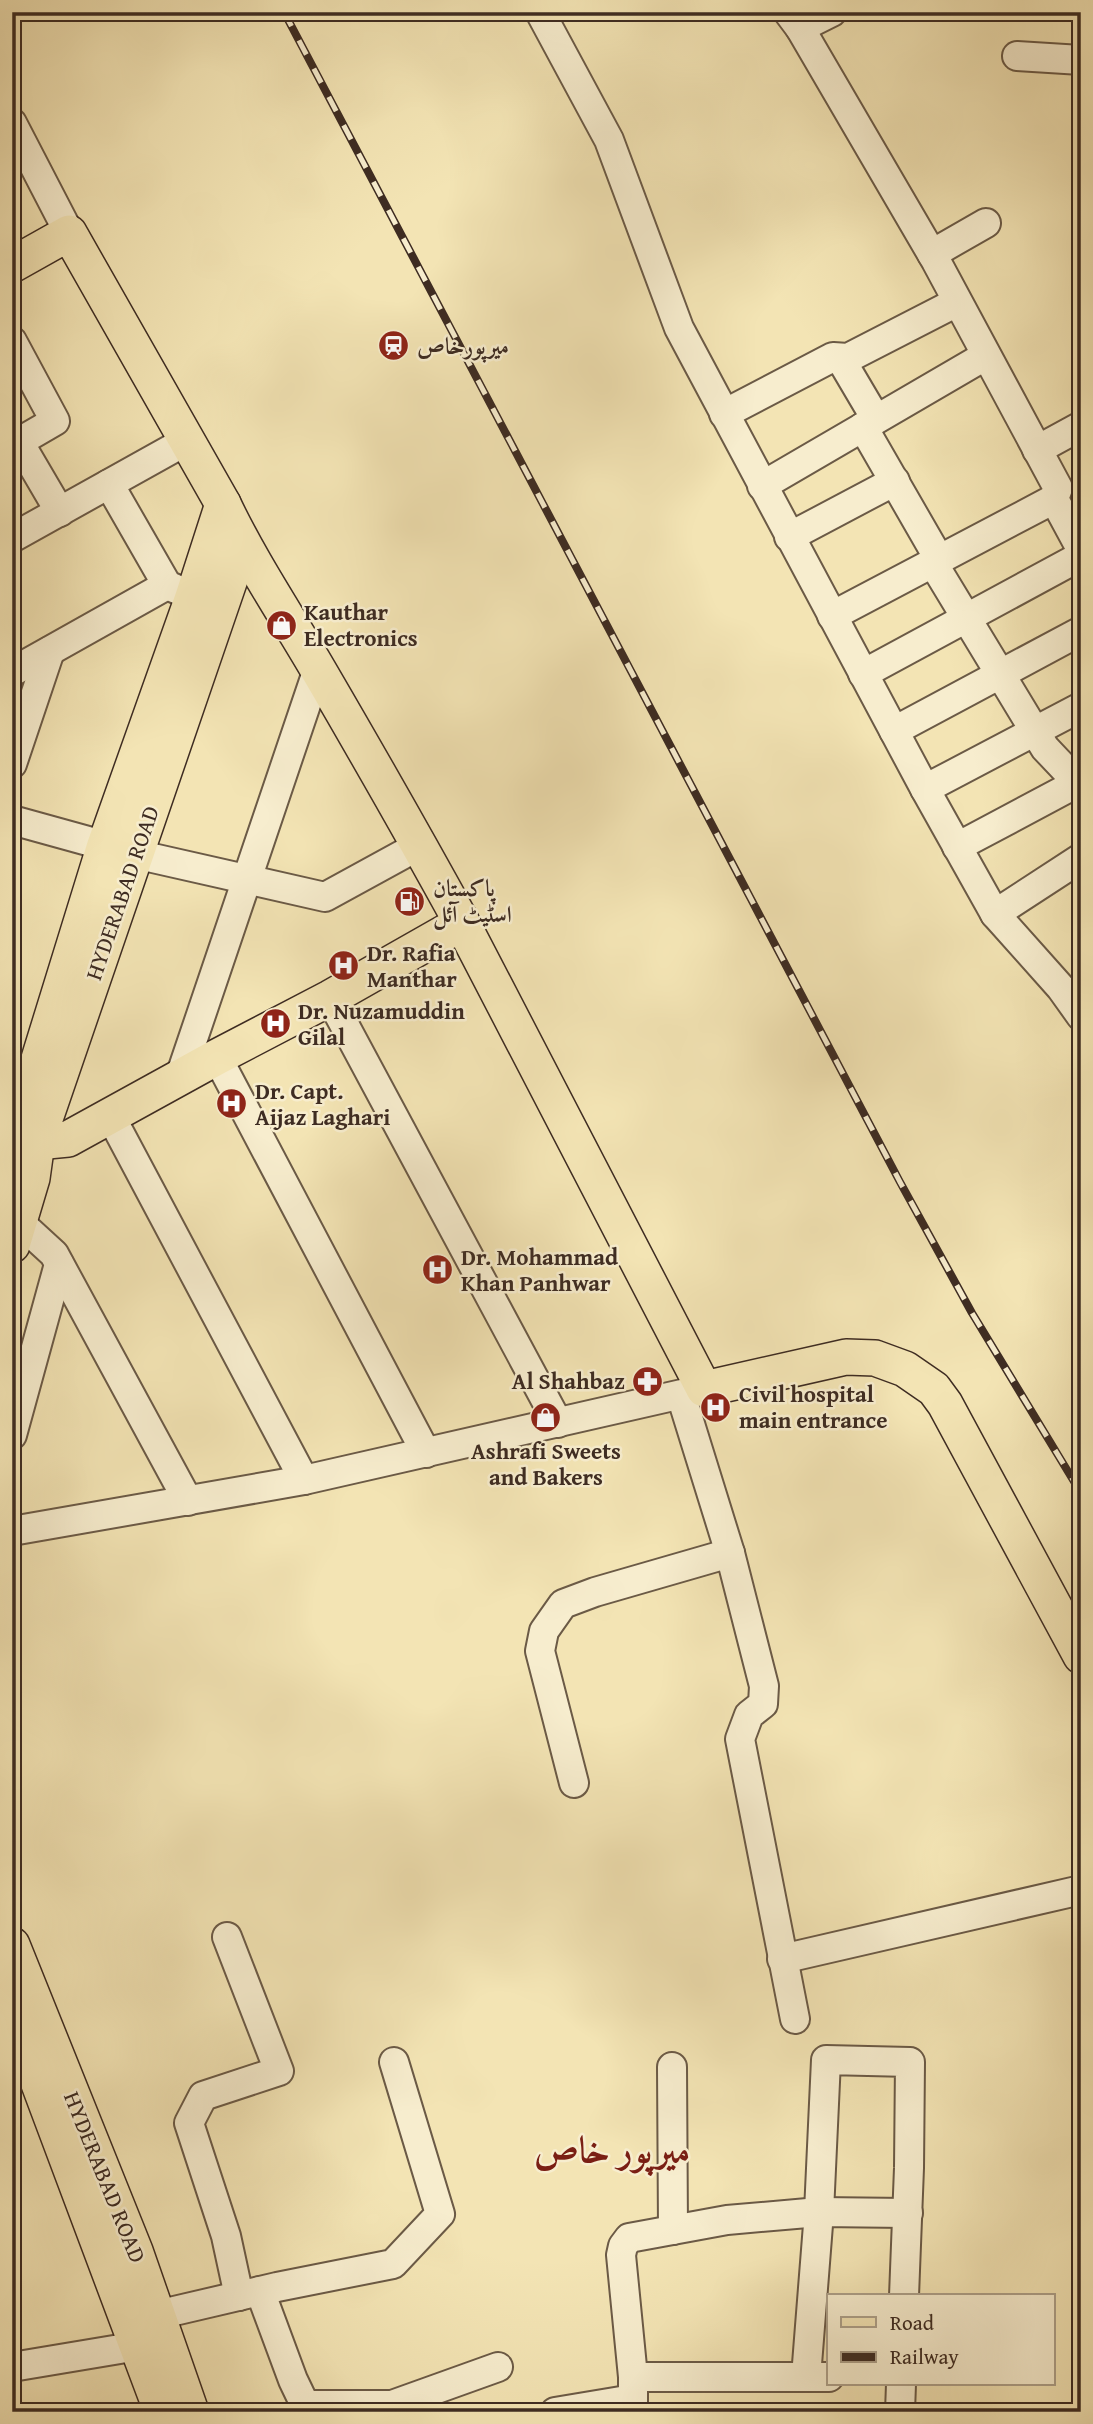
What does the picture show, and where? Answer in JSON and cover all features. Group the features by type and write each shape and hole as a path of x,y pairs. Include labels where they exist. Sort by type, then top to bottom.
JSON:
{"main road":[{"path":"12,265 69,233 223,505 242,544 318,669 462,923 693,1392 846,1357 875,1358 905,1369 934,1389 945,1404 1081,1656"},
{"name":"HYDERABAD ROAD","path":"120,850 180,591 223,505"},
{"name":"HYDERABAD ROAD","path":"18,1210 32,1178 21,1135 22,1114 120,850 242,544"},
{"path":"21,1135 68,1139 330,998 462,923"},
{"name":"HYDERABAD ROAD","path":"12,1945 135,2251 191,2412"},
{"path":"13,2016 162,2412"}],"street":[{"path":"540,12 609,140 679,328 789,537 995,914 1061,988 1081,1016"},
{"path":"832,12 794,20 932,254 1058,488 1054,499 832,616"},
{"path":"1017,56 1081,60"},
{"path":"12,123 69,233"},
{"path":"932,254 986,223"},
{"path":"724,414 833,357 848,358 957,302"},
{"path":"12,341 55,421 16,444 60,512"},
{"path":"762,486 985,356"},
{"path":"841,358 895,481 966,618 1045,748 1080,783 957,848"},
{"path":"1037,450 1081,426"},
{"path":"12,538 186,441"},
{"path":"789,537 895,481"},
{"path":"15,663 50,651 180,591 109,484"},
{"path":"863,674 966,618 1080,547 1054,499"},
{"path":"894,731 1081,631"},
{"path":"12,764 50,651"},
{"path":"180,1077 318,669"},
{"path":"925,789 1081,707"},
{"path":"12,820 120,850 325,897 420,845"},
{"path":"995,914 1081,858"},
{"path":"330,998 558,1423"},
{"path":"217,1057 426,1453"},
{"path":"110,1115 304,1480"},
{"path":"18,1210 54,1254 188,1501"},
{"path":"12,1435 59,1264"},
{"path":"12,1531 304,1480 693,1392 764,1686 763,1704 748,1715 740,1739 794,2019"},
{"path":"574,1783 540,1651 544,1631 553,1617 563,1604 594,1592 730,1553"},
{"path":"782,1959 1081,1889"},
{"path":"227,1937 279,2071 203,2096 189,2123 226,2236 250,2293 305,2405 392,2405 498,2367"},
{"path":"555,2412 633,2396 817,2377 819,2212 826,2060 910,2062 904,2294"},
{"path":"157,2315 393,2264 440,2214 394,2062"},
{"path":"672,2067 673,2230"},
{"path":"633,2396 621,2255 629,2238 726,2220 819,2212 908,2213"},
{"path":"12,2367 138,2346"},
{"path":"900,2412 901,2386"}],"railway":[{"path":"284,12 900,1182 972,1313 1081,1493"}],"place":[{"name":"ميرپورخاص","path":"394,346"},
{"name":"Kauthar Electronics","path":"281,625"},
{"name":"پاکستان اسٹیٹ آئل","path":"410,901"},
{"name":"Dr. Rafia Manthar","path":"344,966"},
{"name":"Dr. Nuzamuddin Gilal","path":"275,1024"},
{"name":"Dr. Capt. Aijaz Laghari","path":"232,1104"},
{"name":"Dr. Mohammad Khan Panhwar","path":"438,1270"},
{"name":"Al Shahbaz","path":"648,1381"},
{"name":"Civil hospital main entrance","path":"716,1407"},
{"name":"Ashrafi Sweets and Bakers","path":"546,1417"}],"district":[{"name":"میرپور خاص","path":"612,2149"}]}
